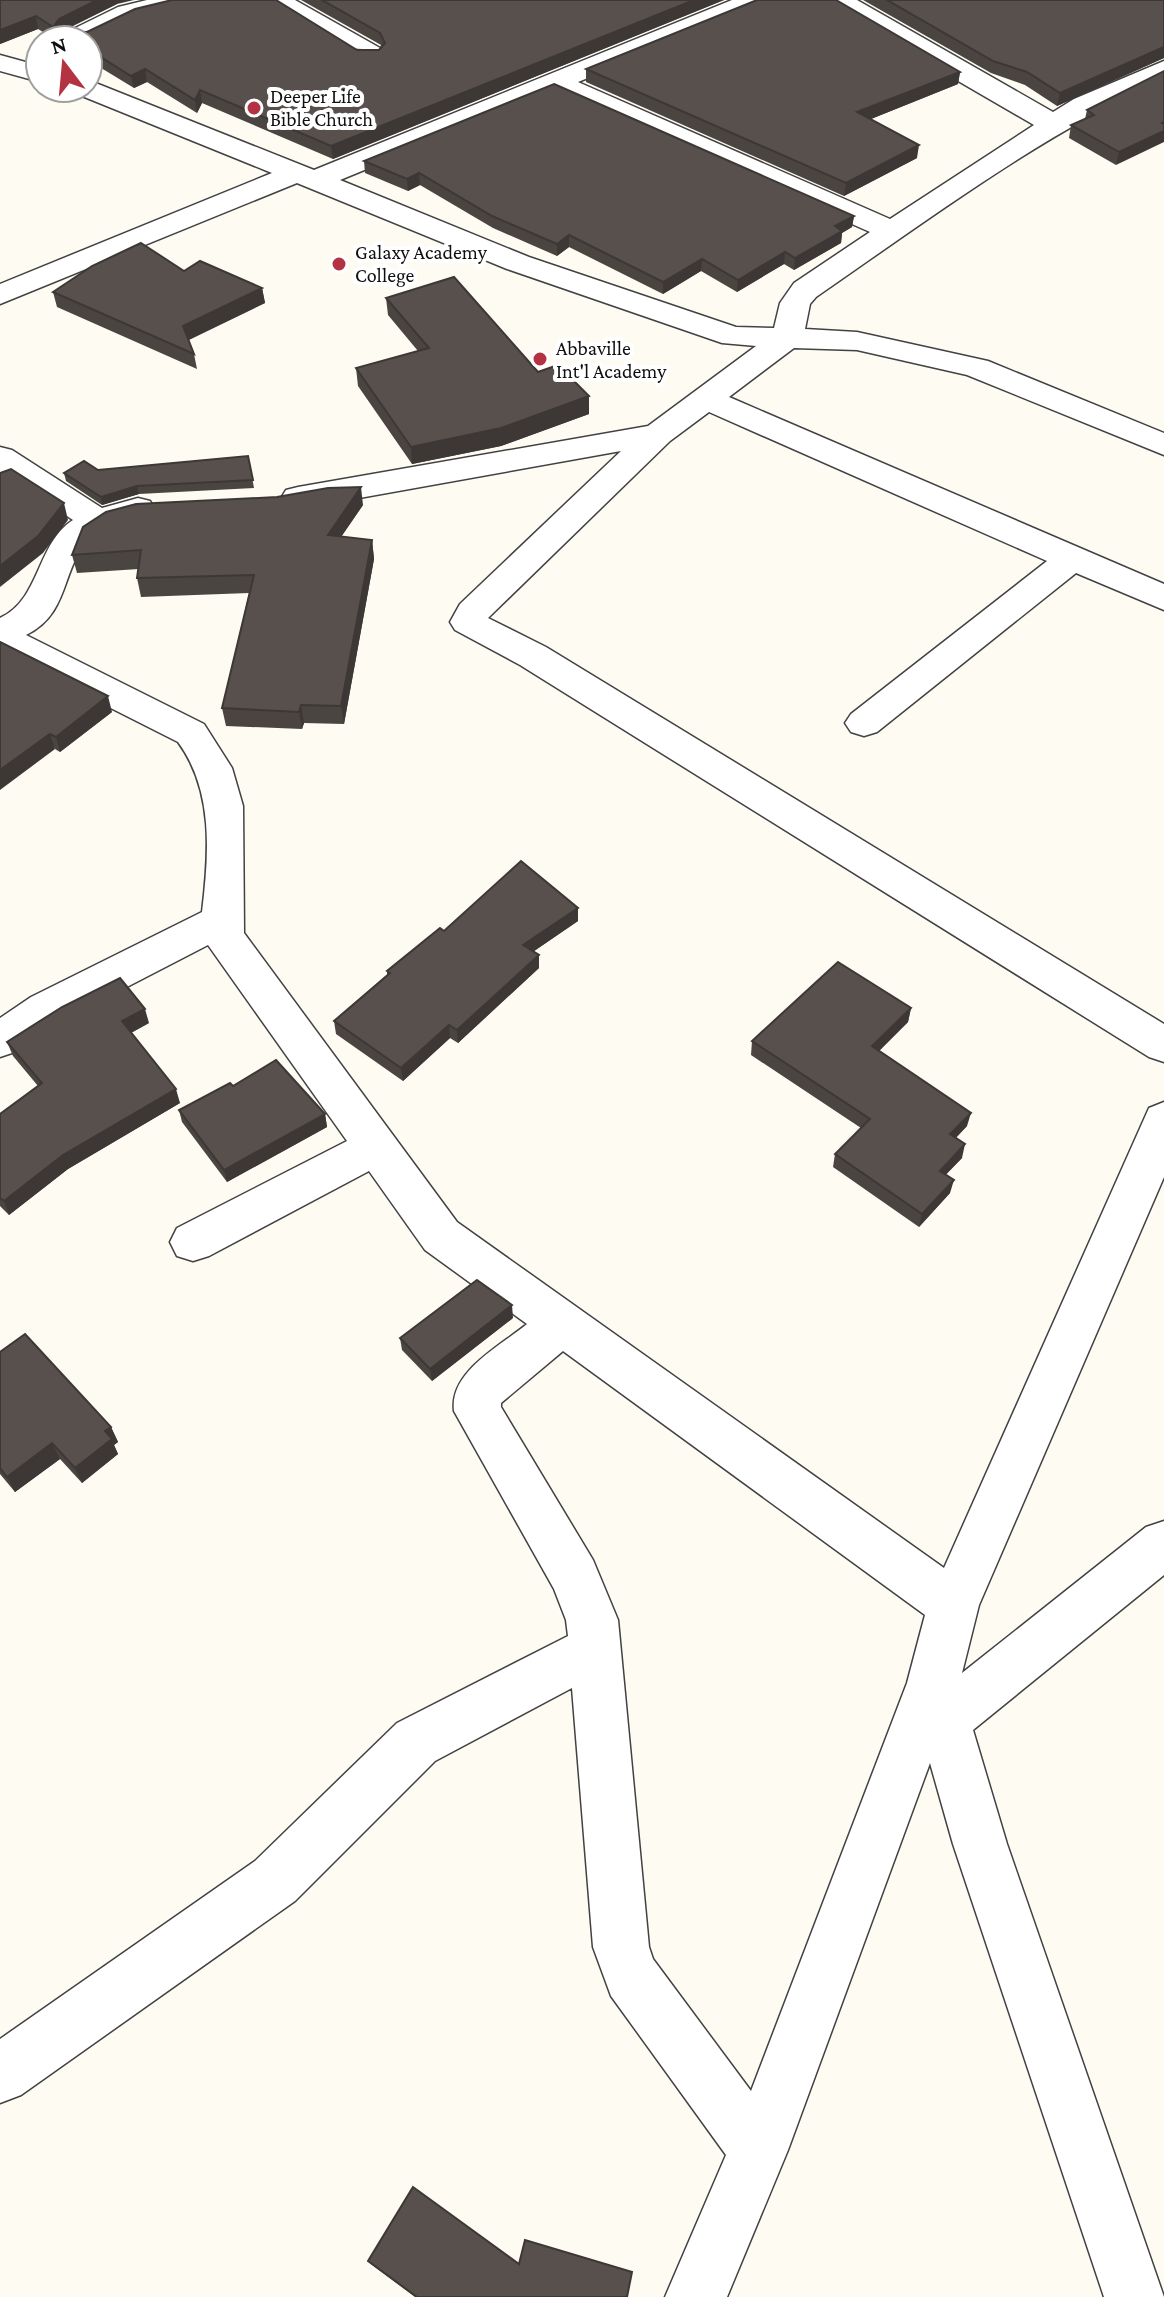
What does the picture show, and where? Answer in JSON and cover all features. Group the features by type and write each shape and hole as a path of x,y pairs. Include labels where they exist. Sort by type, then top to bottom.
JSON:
{"street":[{"path":"85,0 96,24"},
{"path":"103,24 127,13 179,0"},
{"path":"276,0 370,54"},
{"path":"0,295 555,82 712,6 755,0"},
{"path":"838,0 1053,124"},
{"path":"1164,69 1084,105 1053,124 805,290 795,303 787,338 658,434 473,612 468,622 533,656 1164,1045"},
{"path":"555,82 891,230"},
{"path":"104,95 518,263 733,336 857,341 977,368 1164,445"},
{"path":"707,399 1164,598"},
{"path":"265,502 658,434"},
{"path":"0,457 97,520"},
{"path":"0,635 25,621 39,606 71,537 97,520 139,508 171,507"},
{"path":"864,723 1072,559"},
{"path":"0,635 191,733 208,751 220,780 228,842 225,902 220,921 225,938 441,1236 953,1605"},
{"path":"0,1040 46,1009 220,921"},
{"path":"696,2297 938,1702 953,1605 1136,1192 1164,1120"},
{"path":"193,1242 377,1146"},
{"path":"561,1324 476,1395 478,1411 575,1577 592,1620 621,1947 631,1976 758,2150"},
{"path":"938,1702 1164,1544"},
{"path":"0,2074 275,1881 416,1742 594,1649"},
{"path":"938,1702 980,1844 1135,2297"}],"building":[{"path":"0,0 97,0 59,19 55,24 48,24 36,16 0,30"},
{"path":"172,0 276,0 357,50 379,50 385,43 380,33 322,0 694,0 331,146 200,90 195,100 145,69 131,76 104,59 104,24 135,9"},
{"path":"757,0 836,0 960,72 857,112 919,145 846,183 586,69"},
{"path":"887,0 1164,0 1164,47 1060,93 1027,72 993,61"},
{"path":"1164,71 1164,131 1119,152 1071,125 1094,115 1087,110"},
{"path":"554,84 854,216 835,226 842,231 795,258 785,252 738,280 702,259 663,282 569,235 557,244 492,216 419,173 407,179 364,161"},
{"path":"141,243 184,271 200,261 262,288 183,326 194,354 53,292 92,266"},
{"path":"454,277 538,372 558,365 589,396 501,428 411,447 356,368 429,348 386,298"},
{"path":"248,456 253,480 137,486 101,497 64,473 84,461 98,470"},
{"path":"11,469 64,503 38,536 0,566 0,473"},
{"path":"361,487 328,535 372,540 341,706 301,705 299,712 222,708 254,575 137,578 141,550 72,555 83,527 106,512 136,504 277,497 328,488"},
{"path":"0,642 108,696 56,737 50,734 0,770"},
{"path":"521,861 578,908 523,945 539,955 457,1030 449,1025 401,1068 334,1021 390,973 387,971 440,928 444,931"},
{"path":"838,962 911,1008 872,1046 971,1113 950,1134 965,1144 940,1171 954,1180 922,1214 835,1154 870,1119 752,1041"},
{"path":"120,978 145,1009 122,1021 176,1089 63,1155 4,1201 0,1198 0,1114 42,1083 7,1042 62,1007"},
{"path":"276,1060 325,1114 224,1170 179,1110 230,1083 233,1086"},
{"path":"477,1280 512,1305 430,1369 400,1338"},
{"path":"25,1334 111,1427 105,1431 112,1439 75,1468 52,1443 7,1477 0,1468 0,1352"},
{"path":"413,2187 519,2264 525,2240 632,2272 627,2297 417,2297 368,2261"}],"place":[{"name":"Deeper Life Bible Church","path":"254,108"},
{"name":"Galaxy Academy College","path":"339,264"},
{"name":"Abbaville Int'l Academy","path":"540,359"}]}
